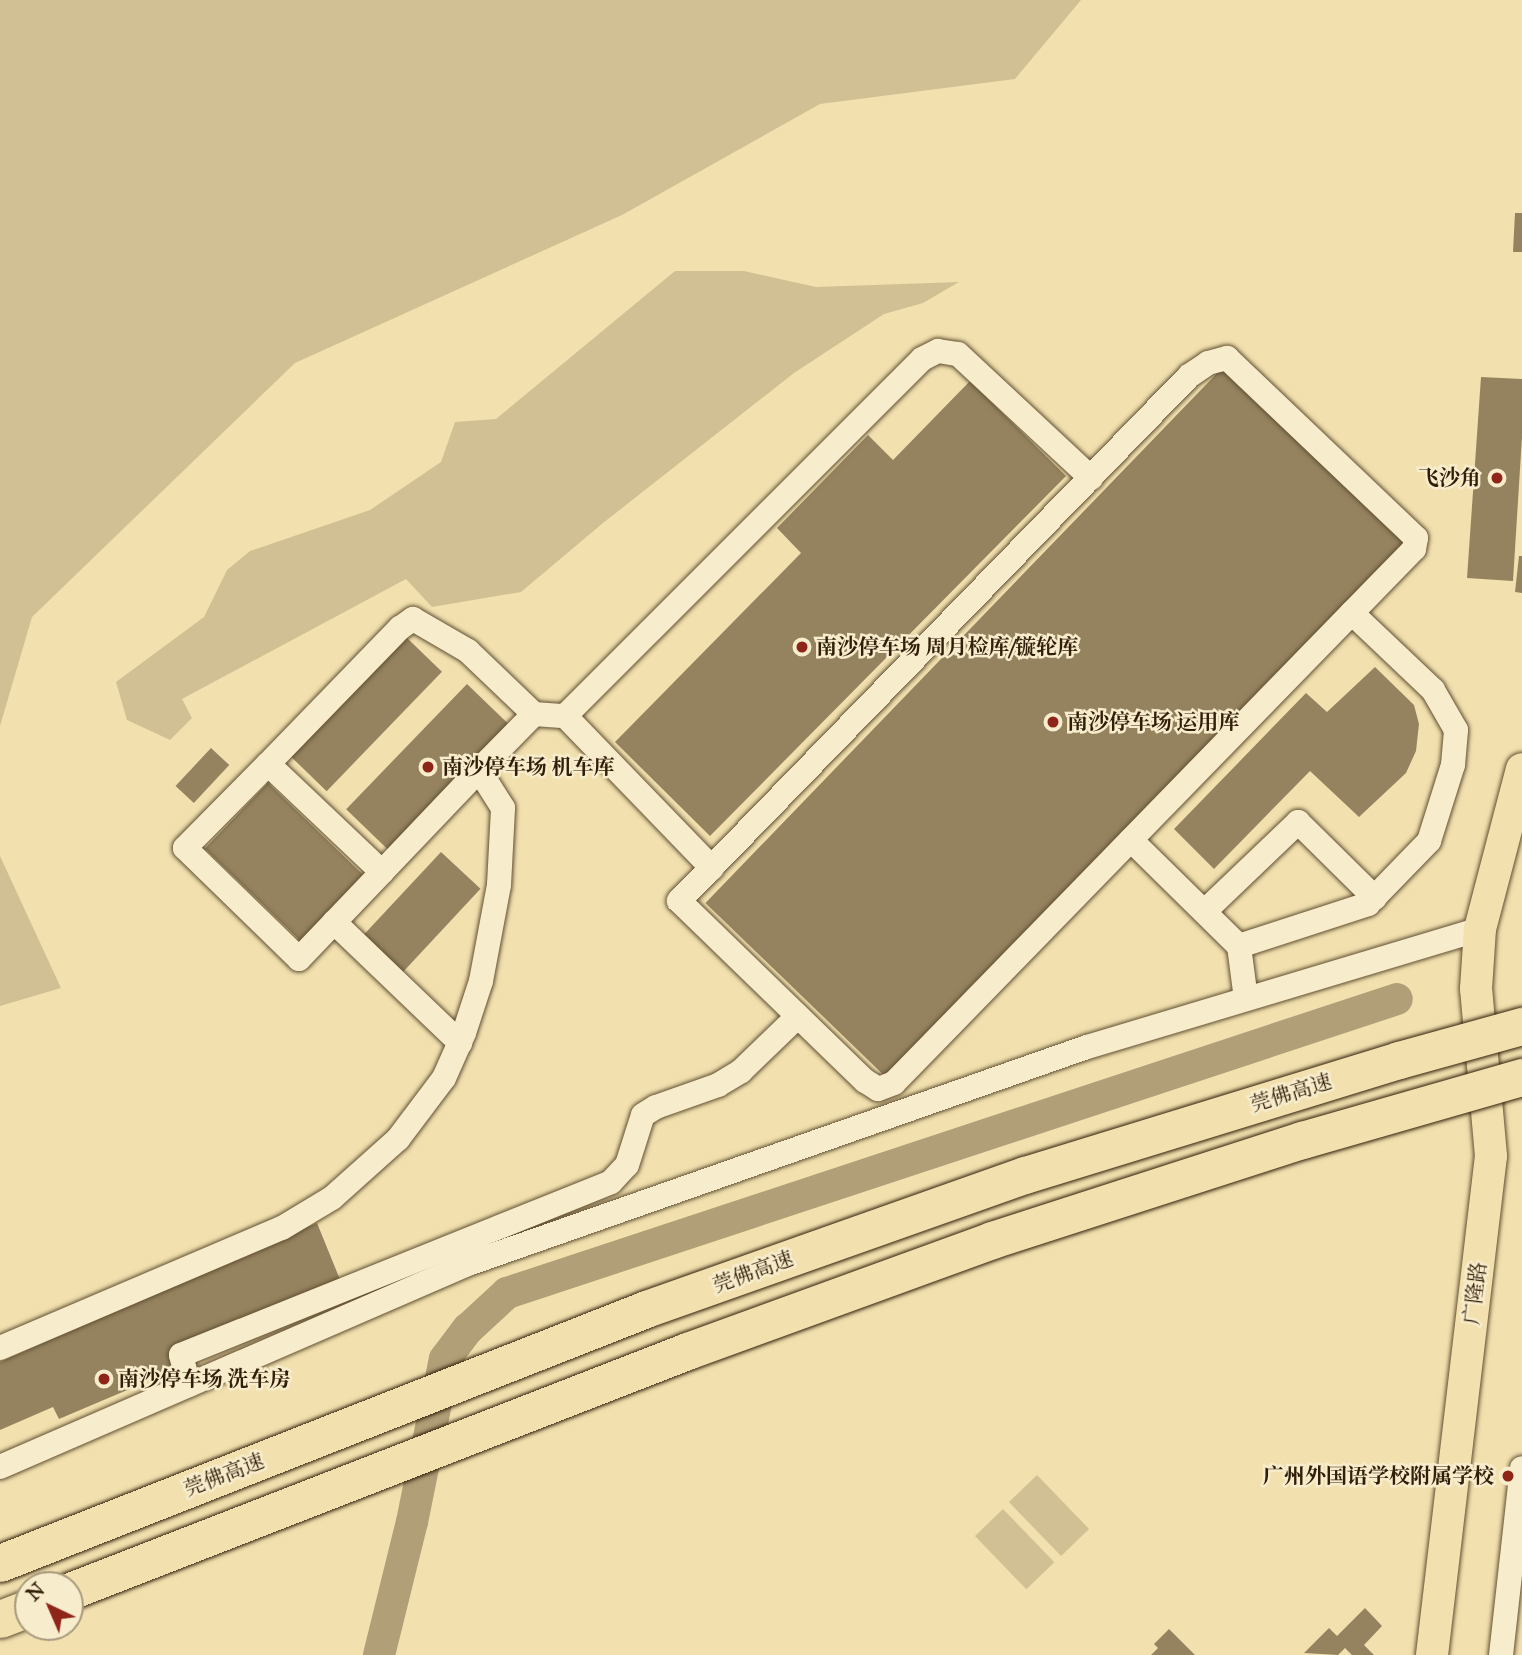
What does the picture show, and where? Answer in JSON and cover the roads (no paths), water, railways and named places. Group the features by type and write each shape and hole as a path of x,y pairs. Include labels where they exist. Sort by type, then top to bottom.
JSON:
{"highway":[{"name":"莞佛高速","path":"0,1563 646,1309 1012,1180 1399,1060 1522,1027"},
{"path":"84,1586 675,1355 992,1240 1302,1140 1522,1077"}],"main road":[{"name":"广隆路","path":"1432,1655 1491,1156 1476,989 1480,929 1522,769"}],"street":[{"path":"565,716 922,359 938,351 958,354 1091,478"},
{"path":"1227,358 1416,538 1415,549 894,1083 878,1089 865,1081 680,901 1091,478 1189,376 1208,363 1227,358"},
{"path":"1239,946 1368,904 1429,841 1453,765 1456,730 1433,690 1352,613"},
{"path":"534,714 299,959 185,848 400,628 413,619 468,652 534,714 565,716 712,868"},
{"path":"268,764 382,872"},
{"path":"0,1348 282,1228 332,1198 370,1167 406,1129 444,1078 460,1043 481,981 499,885 503,808 479,770"},
{"path":"1205,911 1298,822 1375,898"},
{"path":"1131,840 1239,946 1246,999"},
{"path":"334,922 460,1043"},
{"path":"0,1467 468,1264 1087,1047 1480,929"},
{"path":"189,1385 181,1354 611,1182 627,1166 643,1115 656,1107 718,1085 741,1071 798,1016"},
{"path":"1501,1655 1522,1468"}],"waterway":[{"path":"379,1655 412,1522 445,1359 468,1329 507,1293 1397,999"}],"place":[{"name":"飞沙角","path":"1497,478"},
{"name":"南沙停车场 周月检库/镟轮库","path":"802,647"},
{"name":"南沙停车场 运用库","path":"1053,722"},
{"name":"南沙停车场 机车库","path":"428,767"},
{"name":"南沙停车场 洗车房","path":"104,1379"},
{"name":"广州外国语学校附属学校","path":"1508,1476"}]}
